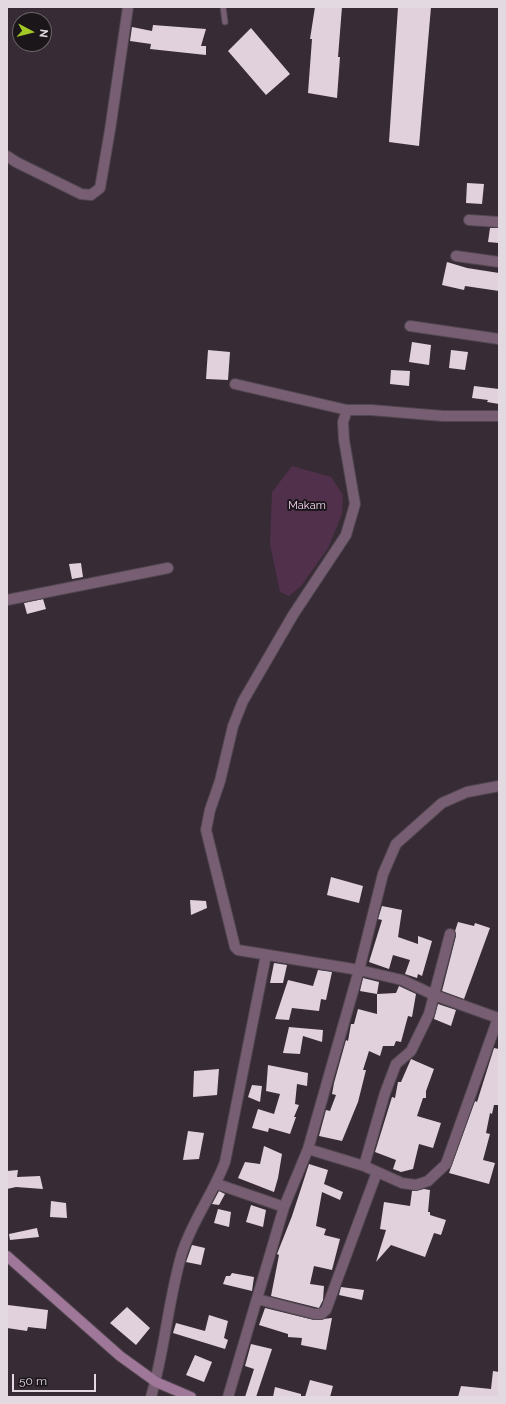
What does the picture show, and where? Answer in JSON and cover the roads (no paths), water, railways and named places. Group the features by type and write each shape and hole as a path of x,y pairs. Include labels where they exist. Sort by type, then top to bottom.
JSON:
{"street":[{"path":"7,156 16,162 81,194 91,195 100,188 128,7"},
{"path":"469,220 499,222"},
{"path":"456,256 499,262"},
{"path":"410,326 499,339"},
{"path":"234,384 347,410 372,410 443,416 499,416"},
{"path":"308,1149 364,1166 402,1183 416,1185 428,1181 446,1164 498,1018 434,995 402,980 359,970 238,950 235,946 206,830 210,810 220,781 233,726 243,701 293,615 346,535 355,504 344,440 343,422 347,410"},
{"path":"7,600 168,568"},
{"path":"228,1397 284,1207 308,1149 359,970 383,874 396,844 442,803 467,792 499,786"},
{"path":"364,1166 385,1093 396,1064 411,1050 416,1042 434,995 450,934"},
{"path":"151,1397 156,1382 169,1305 182,1254 193,1226 217,1184 225,1162 266,955"},
{"path":"258,1298 316,1314 320,1314 326,1310 377,1172"},
{"path":"217,1184 284,1207"},
{"path":"7,1256 120,1356 156,1382 191,1397"}],"lane":[{"path":"223,7 225,22"}],"park label":[{"name":"Makam","path":"307,506"}]}
